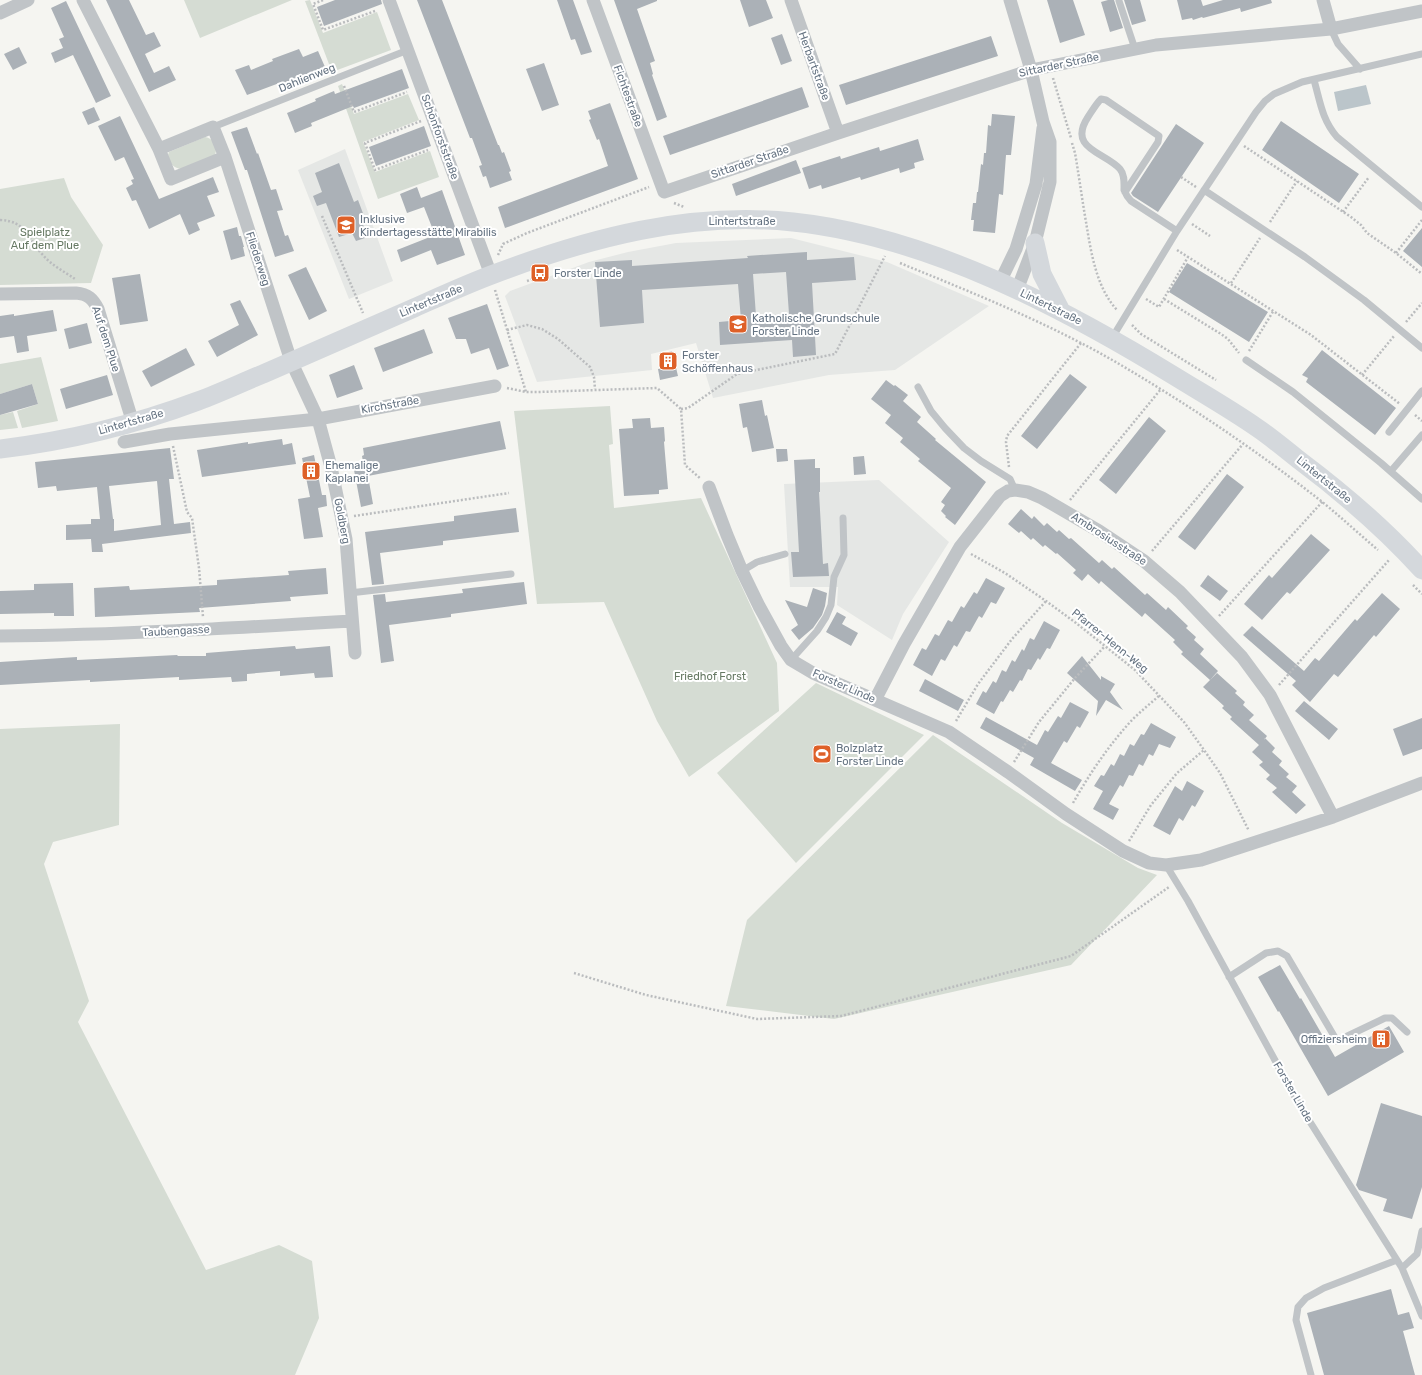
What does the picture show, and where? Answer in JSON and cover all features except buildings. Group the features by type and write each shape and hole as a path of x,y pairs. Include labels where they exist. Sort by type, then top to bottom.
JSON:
{"main road":[{"name":"Lintertstraße","path":"0,450 82,436 133,423 200,401 369,327 493,283 601,238 657,227 704,221 792,221 826,227 888,249 947,260 1061,311 1112,338 1257,428 1336,487 1401,546 1416,576"},
{"path":"1035,243 1042,274 1061,311"}],"street":[{"path":"0,13 28,0"},
{"path":"83,0 158,149 171,179 225,157"},
{"name":"Schönforststraße","path":"389,0 493,283"},
{"name":"Fichtestraße","path":"593,0 662,187"},
{"name":"Herbartstraße","path":"791,0 838,133"},
{"path":"1008,286 1035,243 1050,182 1050,142 1043,122 1031,70 1010,0"},
{"path":"1323,0 1331,29"},
{"name":"Sittarder Straße","path":"662,187 838,133 1031,70 1156,45 1331,29 1422,12"},
{"path":"1008,286 1016,249 1036,184 1043,122"},
{"path":"158,149 213,127"},
{"name":"Fliederweg","path":"213,127 225,157 291,361"},
{"name":"Auf dem Plue","path":"0,294 76,293 92,299 98,309 133,423"},
{"name":"Goldberg","path":"291,361 318,419 331,467 346,539 355,653"},
{"name":"Kirchstraße","path":"124,442 170,434 318,419 495,386"},
{"path":"875,700 904,644 960,548 1000,496 1008,491 1012,485"},
{"name":"Ambrosiusstraße","path":"1012,485 1028,492 1099,531 1144,560 1180,592 1212,624 1242,657 1270,695 1333,817"},
{"name":"Forster Linde","path":"709,487 742,571 781,646 791,660 813,673 949,732 1066,814 1123,851 1149,863 1166,865 1201,860 1333,817 1422,784"},
{"name":"Taubengasse","path":"0,636 70,636 352,621"}],"lane":[{"path":"1119,1 1134,49"},
{"path":"1331,29 1338,44 1360,69"},
{"name":"Dahlienweg","path":"213,127 408,50"},
{"path":"1112,338 1176,231 1256,112 1274,94 1302,82 1422,54"},
{"path":"1314,80 1325,118 1329,127 1337,137 1422,208"},
{"path":"1125,192 1158,142 1159,136 1106,100 1101,99 1083,124 1082,132 1087,146 1116,165 1121,170 1124,176 1125,192 1126,196 1176,231"},
{"path":"1203,191 1305,257 1364,300 1422,348"},
{"path":"1245,359 1292,392 1422,499"},
{"path":"918,387 931,411 964,448 1012,485"},
{"path":"1389,432 1422,391"},
{"path":"1391,472 1422,435"},
{"path":"791,660 817,630 826,617 831,605 834,577 844,555 844,518"},
{"path":"742,571 758,562 785,554"},
{"path":"350,593 511,574"},
{"name":"Forster Linde","path":"1166,865 1300,1106 1402,1268 1422,1316"},
{"path":"1229,977 1266,953 1278,951 1287,956 1337,1041 1385,1018 1392,1018 1407,1032"},
{"path":"1402,1268 1417,1254 1422,1232"},
{"path":"1311,1375 1296,1320 1298,1307 1306,1298 1324,1288 1397,1260"}],"path":[{"path":"323,0 313,4 323,30 375,10"},
{"path":"1049,67 1075,152 1087,226 1097,274 1110,303 1141,334 1216,381"},
{"path":"350,83 344,86 354,112 407,92"},
{"path":"428,150 375,170 365,143 433,117"},
{"path":"1237,141 1343,212 1361,225 1367,234 1396,253 1422,274"},
{"path":"1343,212 1375,169"},
{"path":"1181,177 1203,191"},
{"path":"489,295 503,244 527,232 662,187"},
{"path":"322,216 369,327"},
{"path":"1184,219 1210,236"},
{"path":"0,220 11,221 24,229 43,256 80,284 87,296"},
{"path":"1396,253 1422,220"},
{"path":"1168,244 1312,335 1422,421"},
{"path":"878,255 888,249"},
{"path":"681,409 688,408 736,374 836,354 888,249"},
{"path":"1138,294 1159,307 1188,257"},
{"path":"899,263 1010,308 1113,360 1161,389 1209,419 1322,502 1395,565"},
{"path":"524,282 546,274"},
{"path":"493,283 503,289"},
{"path":"493,283 526,392"},
{"path":"1164,299 1221,334 1245,359 1274,310"},
{"path":"507,330 527,325 542,329 558,339 590,367 594,377 595,390"},
{"path":"1012,485 1006,442 1007,436 1080,343"},
{"path":"495,386 526,392 657,388 681,409 685,465 709,487"},
{"path":"1062,510 1161,389"},
{"path":"170,434 187,512 192,518 200,568 204,630"},
{"path":"1144,560 1243,444"},
{"path":"342,518 510,493"},
{"path":"1212,624 1322,502"},
{"name":"Pfarrer-Henn-Weg","path":"960,548 1005,573 1046,601 1135,670 1184,722 1220,773 1255,843"},
{"path":"1270,695 1389,560"},
{"path":"1416,576 1422,594"},
{"path":"949,732 978,684 1012,639 1046,601"},
{"path":"1008,772 1039,722 1105,646"},
{"path":"1066,814 1086,780 1110,746 1134,718 1160,695"},
{"path":"1123,851 1151,804 1177,773 1204,750"},
{"path":"574,973 646,995 757,1019 841,1016 1071,956 1176,882"}],"shaded area":[{"path":"1366,85 1371,104 1338,111 1334,92"},
{"name":"Inklusive Kindertagesstätte Mirabilis","path":"345,149 393,281 349,299 298,170"},
{"name":"Katholische Grundschule Forster Linde","path":"791,238 887,262 989,306 895,370 829,375 713,398 696,343 651,354 652,370 537,382 505,296 510,291 589,262 628,252 676,243"},
{"path":"879,480 949,542 903,614 892,640 837,605 838,587 790,587 784,484"}],"green space":[{"path":"184,0 292,0 200,38"},
{"path":"310,0 323,33 377,12 391,50 332,72 305,1"},
{"path":"342,84 354,114 408,94 419,120 363,142 375,172 430,151 439,177 378,199 338,86"},
{"path":"205,137 211,139 215,144 216,150 214,156 182,169 176,168 172,165 168,155 169,152"},
{"name":"Spielplatz Auf dem Plue","path":"64,178 71,197 103,245 91,283 0,285 0,189"},
{"path":"41,357 58,421 22,428 17,411 38,404 32,384 0,394 0,364"},
{"name":"Friedhof Forst","path":"610,406 613,444 609,445 614,508 701,498 777,663 779,711 689,777 657,721 604,602 537,604 514,411"},
{"path":"13,412 18,428 0,430 0,415"},
{"name":"Bolzplatz Forster Linde","path":"816,683 924,735 796,863 717,773"},
{"path":"120,724 119,825 53,842 44,864 89,1001 78,1022 206,1270 279,1245 312,1261 319,1318 295,1375 0,1375 0,729"},
{"path":"933,735 1062,823 1138,868 1157,875 1071,965 834,1019 726,1006 747,920"}],"place":[{"name":"Inklusive Kindertagesstätte Mirabilis","path":"346,225"},
{"name":"Forster Linde","path":"540,273"},
{"name":"Katholische Grundschule Forster Linde","path":"738,324"},
{"name":"Forster Schöffenhaus","path":"668,361"},
{"name":"Ehemalige Kaplanei","path":"311,471"},
{"name":"Bolzplatz Forster Linde","path":"822,754"},
{"name":"Offiziersheim","path":"1381,1039"}]}
